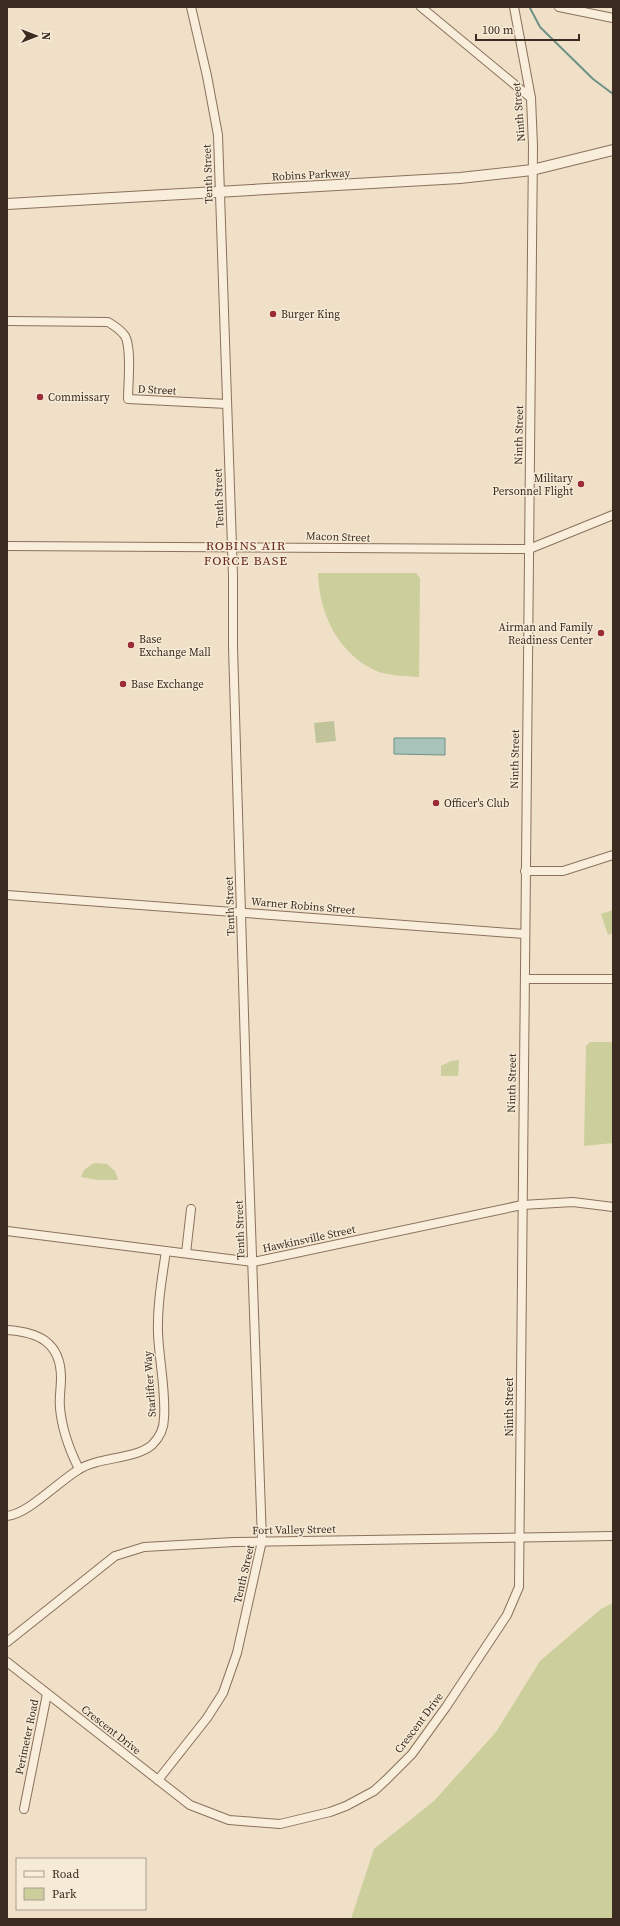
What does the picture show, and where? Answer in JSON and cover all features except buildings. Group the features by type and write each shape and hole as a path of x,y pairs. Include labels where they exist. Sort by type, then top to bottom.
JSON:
{"street":[{"name":"Tenth Street","path":"158,1780 207,1718 223,1692 237,1654 262,1541 247,1114 233,647 232,547 218,135 214,106 191,7"},
{"path":"421,7 530,98"},
{"name":"Ninth Street","path":"514,7 530,98 532,170 524,934 525,979 520,1537"},
{"path":"559,7 613,18"},
{"name":"Robins Parkway","path":"7,204 460,178 532,170 613,150"},
{"name":"D Street","path":"7,321 108,322 118,328 126,338 128,350 128,400 227,404"},
{"name":"Macon Street","path":"7,546 529,549 613,514"},
{"path":"525,871 563,871 613,855"},
{"name":"Warner Robins Street","path":"7,895 524,934"},
{"path":"525,979 613,980"},
{"name":"Hawkinsville Street","path":"7,1231 253,1262 522,1205 573,1202 613,1207"},
{"path":"186,1253 191,1209"},
{"name":"Starlifter Way","path":"7,1516 24,1510 79,1469 99,1461 142,1451 152,1444 162,1430 164,1412 158,1331 160,1294 166,1251"},
{"path":"7,1330 23,1331 38,1335 53,1348 60,1368 60,1400 64,1430 70,1450 79,1469"},
{"name":"Fort Valley Street","path":"7,1642 93,1572 115,1556 128,1551 165,1545 262,1541 613,1536"},
{"name":"Crescent Drive","path":"7,1662 158,1780 190,1804 201,1810 229,1820 262,1824 280,1824 330,1812 346,1806 374,1791 412,1754 446,1707 507,1615 519,1587 520,1537"},
{"name":"Perimeter Road","path":"24,1809 47,1694"}],"green space":[{"path":"318,573 416,573 420,578 419,677 379,672 365,665 353,656 342,644 327,618 322,604"},
{"path":"334,721 336,741 316,743 314,723"},
{"path":"613,910 613,933 608,935 601,914"},
{"path":"590,1042 613,1042 613,1143 584,1146 586,1046"},
{"path":"459,1060 458,1076 441,1076 441,1066 451,1061"},
{"path":"94,1163 107,1164 115,1171 118,1180 97,1180 81,1177 84,1170"},
{"path":"613,1603 613,1919 351,1919 374,1849 434,1801 496,1732 540,1661 601,1609"}],"water":[{"path":"394,738 445,738 445,755 394,754"}],"waterway":[{"path":"530,8 540,27 593,79 613,94"}],"place":[{"name":"Burger King","path":"273,314"},
{"name":"Commissary","path":"40,397"},
{"name":"Military Personnel Flight","path":"581,484"},
{"name":"Airman and Family Readiness Center","path":"601,633"},
{"name":"Base Exchange Mall","path":"131,645"},
{"name":"Base Exchange","path":"123,684"},
{"name":"Officer's Club","path":"436,803"}],"district":[{"name":"ROBINS AIR FORCE BASE","path":"246,552"}]}
